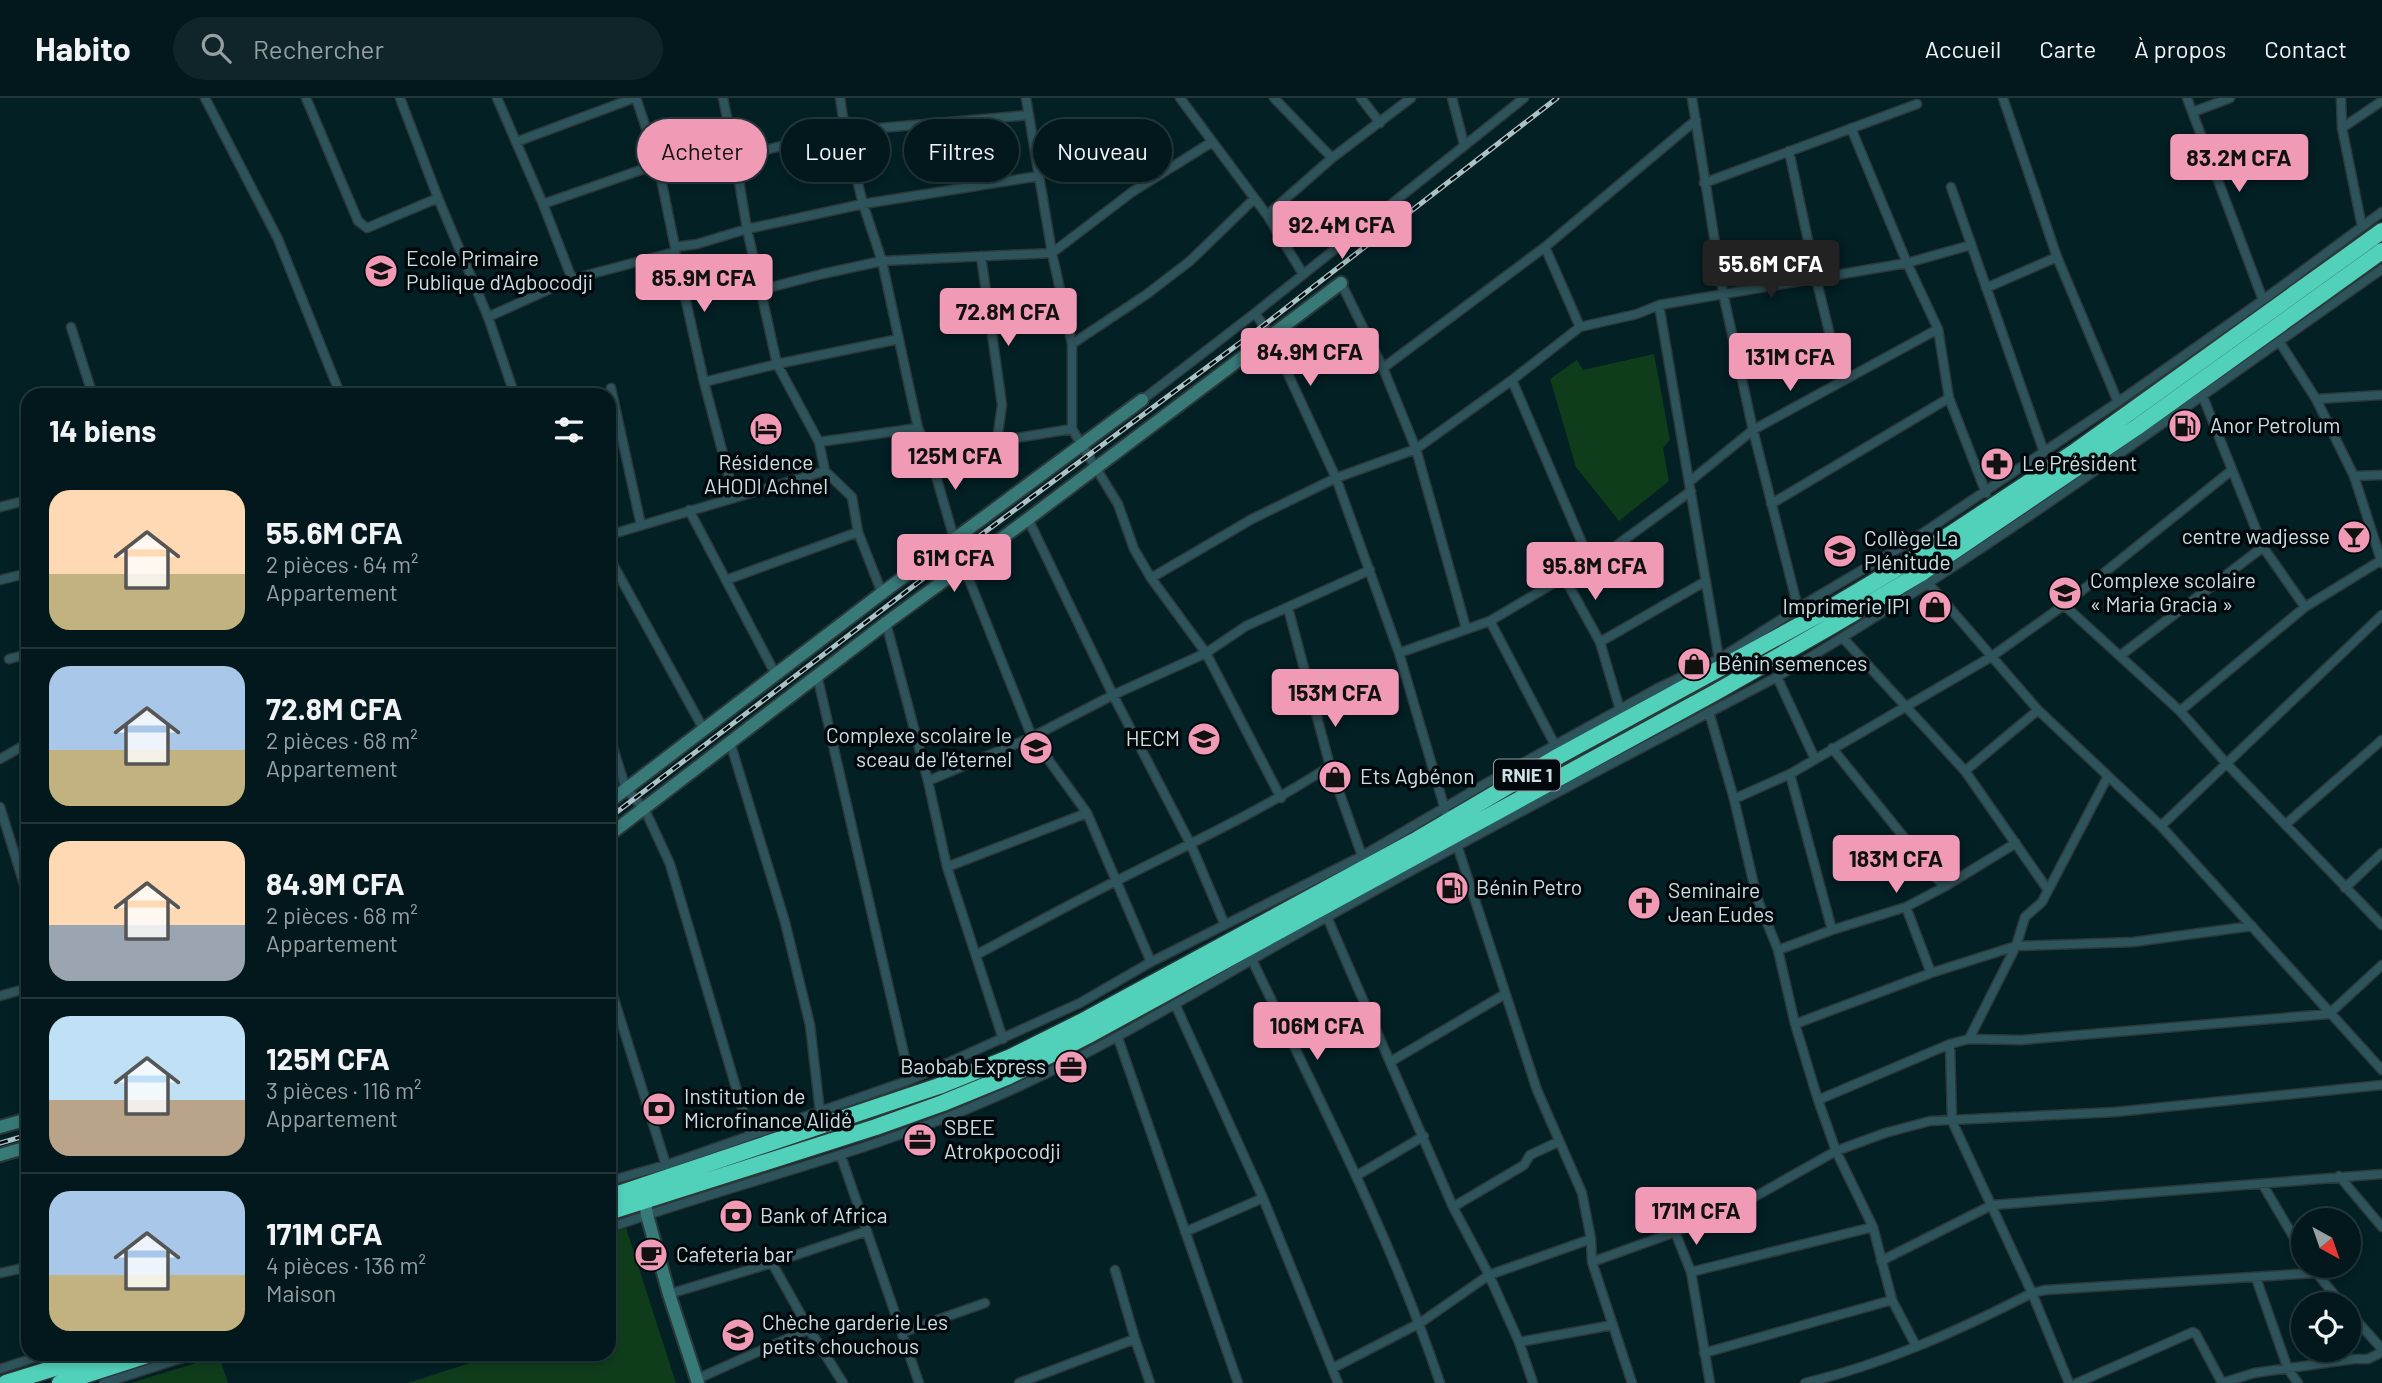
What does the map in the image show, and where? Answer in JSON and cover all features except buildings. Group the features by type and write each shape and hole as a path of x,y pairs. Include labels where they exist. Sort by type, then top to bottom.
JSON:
{"highway":[{"name":"RNIE 1","path":"616,1211 646,1208 876,1127 1009,1076 1087,1036 1451,827 1559,756 1820,614 1916,557 2073,453 2382,231"},
{"name":"RNIE 1","path":"616,1195 873,1110 1012,1057 1738,679 1923,572 2137,427 2382,251"},
{"path":"6,1383 77,1361"},
{"path":"60,1383 129,1361"}],"main road":[{"path":"616,830 817,674 1341,283"},
{"path":"616,797 882,593 1142,400"},
{"path":"0,1127 21,1121"},
{"path":"0,1155 21,1149"},
{"path":"646,1208 669,1294 697,1381"}],"street":[{"path":"205,98 278,239 338,388"},
{"path":"306,98 362,226 367,228 438,198"},
{"path":"400,98 488,317 512,388"},
{"path":"498,98 572,279"},
{"path":"516,142 635,98 642,119"},
{"path":"723,98 727,119"},
{"path":"840,98 843,119"},
{"path":"1026,98 1033,139"},
{"path":"1180,98 1267,215 1303,274"},
{"path":"1275,98 1332,158"},
{"path":"1361,98 1380,123"},
{"path":"1267,215 1332,158 1411,98"},
{"path":"1452,98 1464,144"},
{"path":"1142,400 1524,98"},
{"path":"1692,98 1723,293 1753,430 1798,608"},
{"path":"2003,98 2057,257 2118,402"},
{"path":"2188,98 2263,300"},
{"path":"2193,112 2230,98"},
{"path":"2341,98 2342,128 2362,227"},
{"path":"2342,128 2382,101"},
{"path":"1704,183 1916,104"},
{"path":"890,127 1029,115"},
{"path":"1383,368 1545,247 1696,120"},
{"path":"1851,128 1907,263 1938,329 1949,398 1986,493"},
{"path":"760,290 882,261 1052,253 1132,192 1212,142"},
{"path":"1789,151 1840,381"},
{"path":"543,204 637,171"},
{"path":"488,317 572,279 747,229 863,204 1033,177"},
{"path":"662,182 704,382 734,496"},
{"path":"739,182 777,364 820,442 825,471 852,497 858,532 882,593"},
{"path":"858,182 882,261 918,428 929,452 964,566 1032,737 1087,813 1151,962"},
{"path":"1040,182 1072,344 1072,429 1118,504 1134,549 1151,578 1206,653 1281,798"},
{"path":"1951,187 2044,452"},
{"path":"1072,344 1147,294 1190,261 1254,199"},
{"path":"616,1224 646,1208 841,1156 990,1100 1118,1038 1327,917 1451,827 1555,745 1719,659 1986,493 2263,300 2382,212"},
{"path":"1151,578 1252,519 1336,478 1416,449 1580,327 1637,314 1659,305 1907,263 1971,245"},
{"path":"1545,247 1580,327"},
{"path":"981,256 1003,405 997,440"},
{"path":"1986,288 2057,257"},
{"path":"616,1179 910,1080 1080,1003 1151,962 1362,856 1451,827 1709,712 1777,677 1929,584 2034,515 2382,269"},
{"path":"1341,283 1383,368 1416,449 1466,628"},
{"path":"1659,305 1719,659"},
{"path":"1255,313 1271,337 1336,478 1370,570 1399,653 1451,827 1537,1090 1582,1193 1591,1239 1592,1262 1632,1383"},
{"path":"71,327 90,388"},
{"path":"1399,653 1490,621 1591,564 1690,486 1753,430 1938,329"},
{"path":"704,382 898,339"},
{"path":"2180,711 2305,607 2381,562 2354,476 2316,399 2279,341"},
{"path":"1512,380 1591,564"},
{"path":"2316,399 2382,395"},
{"path":"2203,397 2263,547 2305,607"},
{"path":"1771,504 1949,398"},
{"path":"616,411 641,525"},
{"path":"820,442 918,428"},
{"path":"929,452 1072,429"},
{"path":"1734,799 1790,774 1991,657 2064,604 2232,470"},
{"path":"616,533 825,471"},
{"path":"2354,476 2382,475"},
{"path":"0,507 21,502"},
{"path":"689,510 776,675"},
{"path":"1028,519 1113,695 1191,845 1225,925"},
{"path":"726,580 858,532"},
{"path":"2121,655 2263,547"},
{"path":"0,570 2,580 21,575"},
{"path":"928,781 1032,737 1113,695 1206,653 1246,626 1370,570"},
{"path":"616,571 704,730"},
{"path":"1564,577 1600,642 1620,710"},
{"path":"1600,642 1706,581"},
{"path":"1929,584 2038,710 2161,826 2329,1014 2381,1068"},
{"path":"2064,604 2180,711 2344,888 2382,925"},
{"path":"1288,608 1330,766 1362,856"},
{"path":"2161,826 2382,615"},
{"path":"1490,621 1555,745"},
{"path":"886,622 928,781 947,867 1003,1039"},
{"path":"1843,638 1965,771 2048,890"},
{"path":"9,659 21,656"},
{"path":"817,674 910,1080"},
{"path":"1777,677 1815,759"},
{"path":"1965,771 2038,710"},
{"path":"1709,712 1734,799 1757,898 1778,950 1795,1024 1818,1100 1836,1152 1873,1227 1892,1300 1916,1346"},
{"path":"2286,824 2382,740"},
{"path":"730,742 785,922 810,1025 820,1112"},
{"path":"0,759 21,747"},
{"path":"1832,748 1944,887"},
{"path":"616,757 626,789 645,810 670,864 750,1135"},
{"path":"976,956 1117,880 1281,798 1330,766"},
{"path":"1790,774 1832,930"},
{"path":"1969,1039 2016,946 2025,917 2042,902 2108,776"},
{"path":"0,807 21,874"},
{"path":"947,867 1087,813"},
{"path":"1778,950 1906,907 2016,843"},
{"path":"2344,888 2382,853"},
{"path":"1906,907 1931,973"},
{"path":"1327,917 1453,1207 1489,1275 1519,1342 1533,1383"},
{"path":"1795,1024 1931,973 2016,946 2133,942 2252,926"},
{"path":"1252,960 1356,1176 1420,1323 1440,1383"},
{"path":"1818,1100 1951,1044 1969,1039 2021,1040 2329,1014 2382,965"},
{"path":"0,996 21,990"},
{"path":"1390,1062 1505,994"},
{"path":"1175,1004 1263,1198 1338,1383"},
{"path":"616,1005 666,1164"},
{"path":"1118,1038 1238,1383"},
{"path":"1951,1044 1952,1121 2032,1293 2070,1383"},
{"path":"1592,1262 1675,1233 1749,1200 1836,1152 1906,1127 1930,1122 2128,1111 2382,1084"},
{"path":"1356,1176 1424,1136"},
{"path":"1453,1207 1524,1165 1530,1155 1558,1142"},
{"path":"841,1156 919,1383"},
{"path":"1881,1261 1992,1205 2382,1174"},
{"path":"2339,1176 2382,1227"},
{"path":"2263,1185 2291,1233"},
{"path":"1185,1232 1263,1198"},
{"path":"1691,1272 1873,1227"},
{"path":"669,1294 867,1231"},
{"path":"1675,1233 1691,1272 1710,1383"},
{"path":"1333,1368 1420,1323 1489,1275 1591,1239"},
{"path":"772,1263 843,1383"},
{"path":"1,1270 21,1268"},
{"path":"1115,1270 1150,1383"},
{"path":"1805,1383 1862,1367 1962,1329 2032,1293 2071,1287 2256,1278 2291,1272"},
{"path":"2256,1278 2288,1369 2298,1383"},
{"path":"2320,1278 2332,1292"},
{"path":"1704,1353 1892,1300"},
{"path":"903,1332 985,1303"},
{"path":"1519,1342 1613,1325"},
{"path":"2077,1383 2193,1332 2222,1383 2254,1373 2368,1359 2382,1350 2361,1326"},
{"path":"697,1381 809,1329"},
{"path":"1019,1383 1037,1380 1135,1339"},
{"path":"0,1369 25,1361"},
{"path":"104,1383 173,1361"}],"green space":[{"path":"1654,354 1670,440 1663,448 1669,481 1619,521 1576,467 1550,379 1577,360 1583,370"},
{"path":"626,1228 676,1383 408,1383 476,1361 616,1361 616,1231"},
{"path":"203,1361 221,1361 228,1383 131,1383"}],"railway":[{"path":"616,813 958,552 1264,325 1557,98"},
{"path":"0,1143 21,1137"}],"place":[{"name":"Ecole Primaire Publique d'Agbocodji","path":"381,271"},
{"name":"Anor Petrolum","path":"2185,426"},
{"name":"Résidence AHODI Achnel","path":"766,429"},
{"name":"Le Président","path":"1997,464"},
{"name":"centre wadjesse","path":"2354,537"},
{"name":"Collège La Plénitude","path":"1840,551"},
{"name":"Complexe scolaire « Maria Gracia »","path":"2065,593"},
{"name":"Imprimerie IPI","path":"1935,607"},
{"name":"Bénin semences","path":"1694,664"},
{"name":"HECM","path":"1204,739"},
{"name":"Complexe scolaire le sceau de l'éternel","path":"1036,748"},
{"name":"Ets Agbénon","path":"1335,777"},
{"name":"Bénin Petro","path":"1452,888"},
{"name":"Seminaire Jean Eudes","path":"1644,903"},
{"name":"Baobab Express","path":"1071,1067"},
{"name":"Institution de Microfinance Alidé","path":"659,1109"},
{"name":"SBEE Atrokpocodji","path":"920,1140"},
{"name":"Bank of Africa","path":"736,1216"},
{"name":"Cafeteria bar","path":"651,1255"},
{"name":"Chèche garderie Les petits chouchous","path":"738,1335"}]}
